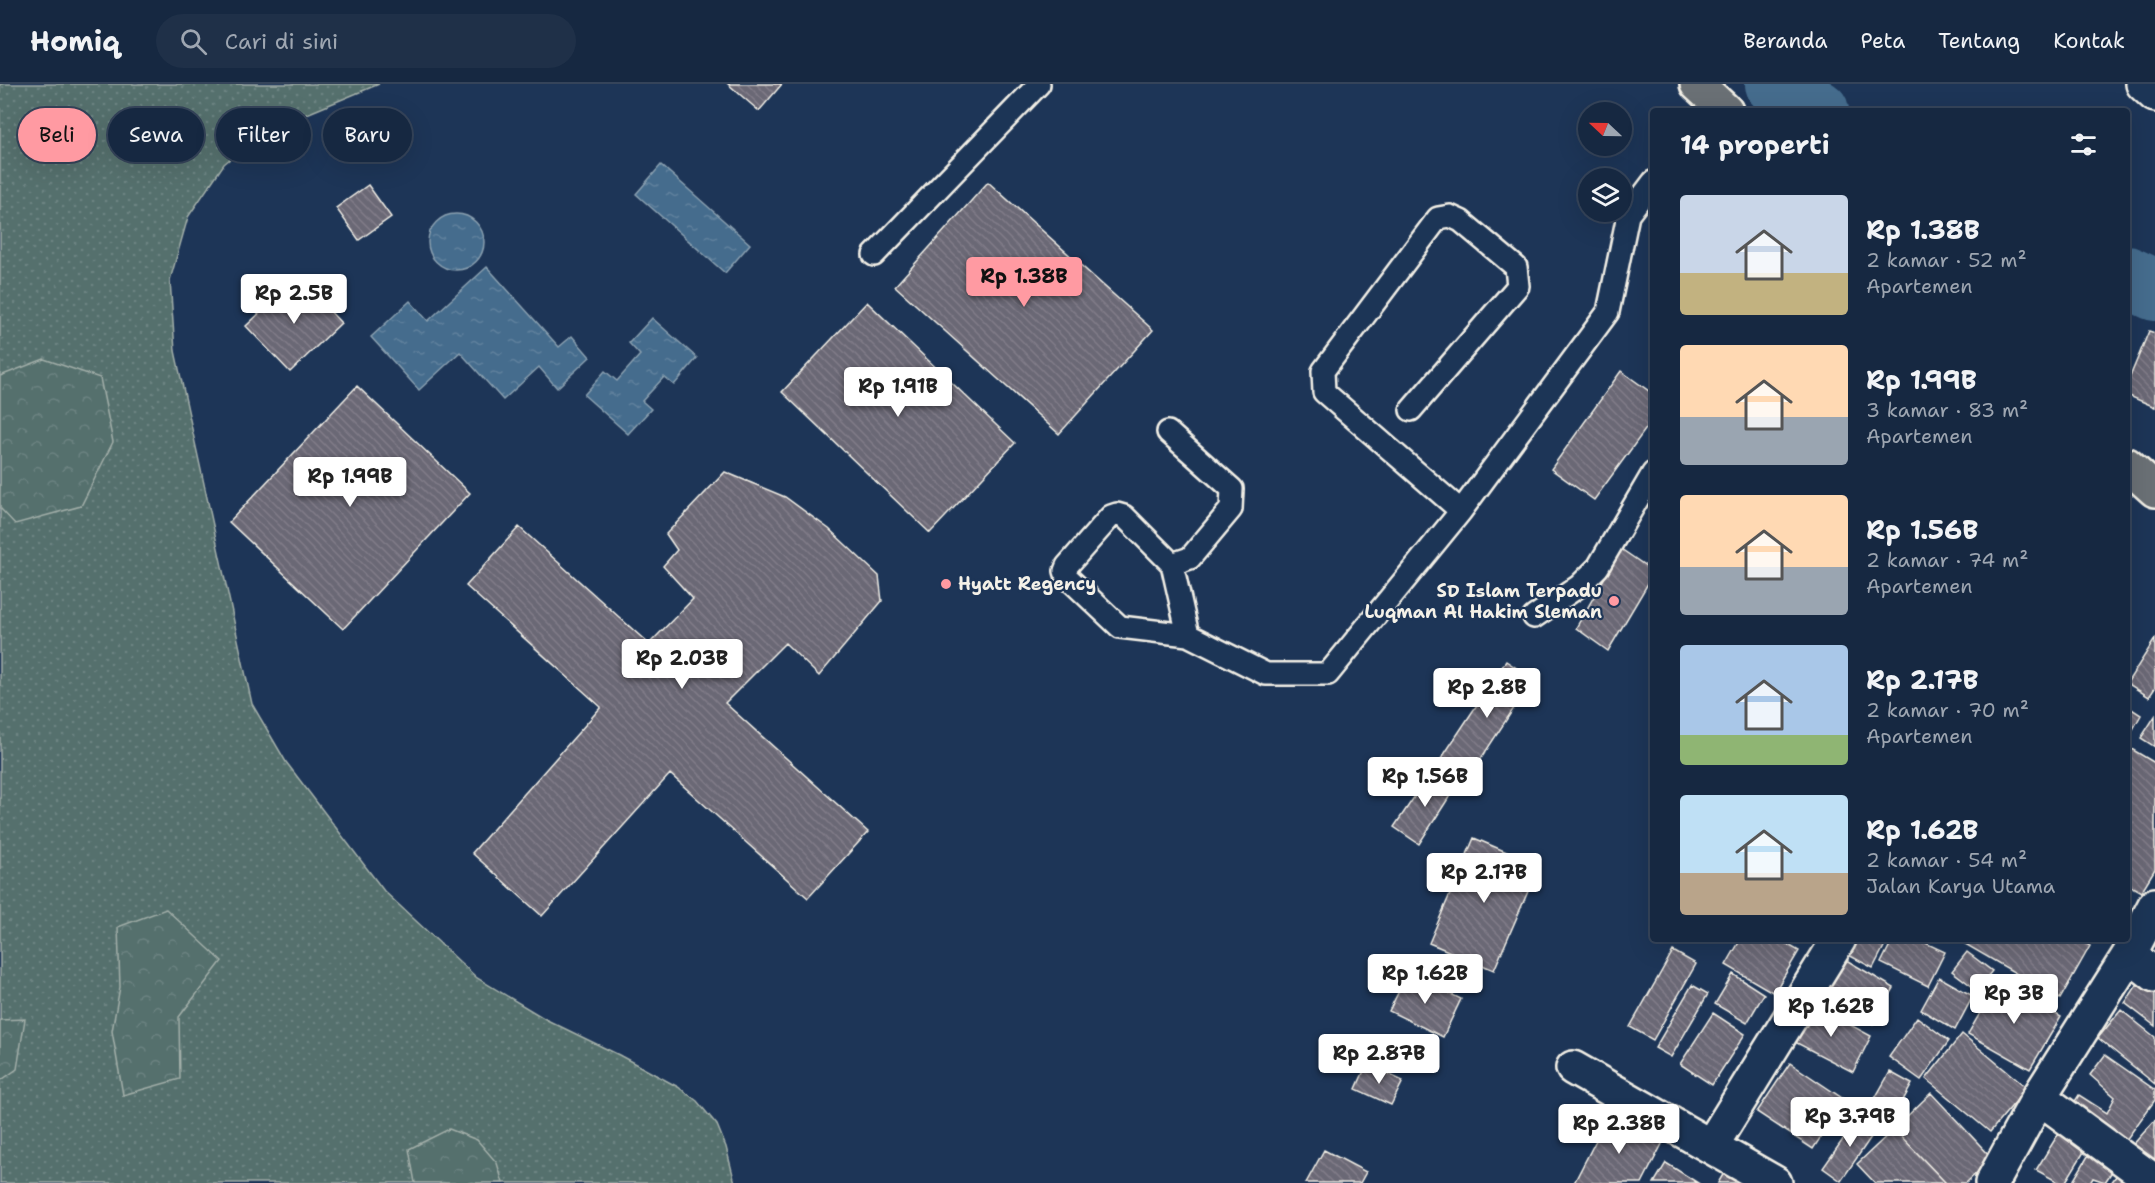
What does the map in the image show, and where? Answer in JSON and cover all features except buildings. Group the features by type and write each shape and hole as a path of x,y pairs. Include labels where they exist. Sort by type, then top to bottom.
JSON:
{"main road":[{"path":"2130,468 2155,490"}],"street":[{"path":"2143,84 2155,95"},
{"path":"1992,1183 2039,1097 2129,955 2143,911"},
{"path":"1711,1146 1837,942"},
{"path":"2129,955 2155,975"},
{"path":"1573,1068 1774,1183"},
{"path":"2039,1097 2155,1182"}],"lane":[{"path":"874,255 1039,84"},
{"path":"1188,635 1172,564 1124,516 1117,514 1111,516 1067,566 1065,571 1067,577 1120,627 1188,635 1266,674 1328,674 1461,511 1608,312 1628,215 1650,186"},
{"path":"1410,410 1518,286 1516,267 1461,221 1450,216 1438,218 1323,371 1324,392 1461,511"},
{"path":"1168,432 1232,489 1231,509 1190,558 1172,564"},
{"path":"1534,617 1579,586 1598,567 1650,478"}],"green space":[{"path":"0,84 379,84 311,112 311,108 216,108 216,162 226,162 188,217 170,280 175,351 252,704 286,762 384,891 477,978 547,1020 678,1087 697,1101 717,1125 726,1147 735,1183 0,1183"},
{"path":"44,359 100,378 113,442 81,506 15,524 0,508 0,376"},
{"path":"166,909 222,961 179,1017 180,1079 123,1095 112,1031 120,987 118,927"},
{"path":"25,1019 17,1069 0,1081 0,1020"},
{"path":"449,1129 477,1140 497,1163 503,1183 415,1183 409,1149"}],"water":[{"path":"661,165 750,244 725,273 636,194"},
{"path":"456,214 467,216 476,222 482,231 484,242 482,253 476,262 467,268 456,270 445,268 436,262 430,253 428,242 430,231 436,222 445,216"},
{"path":"487,267 559,347 572,336 590,357 557,388 539,367 503,400 460,352 419,390 371,337 410,301 428,321"},
{"path":"652,318 697,358 674,385 664,377 642,401 651,409 628,434 584,395 605,371 617,381 640,355 629,343"}],"waterway":[{"path":"1776,84 1813,108"},
{"path":"2130,278 2155,290"}],"place":[{"name":"Hyatt Regency","path":"946,584"},
{"name":"SD Islam Terpadu Luqman Al Hakim Sleman","path":"1614,601"}]}
